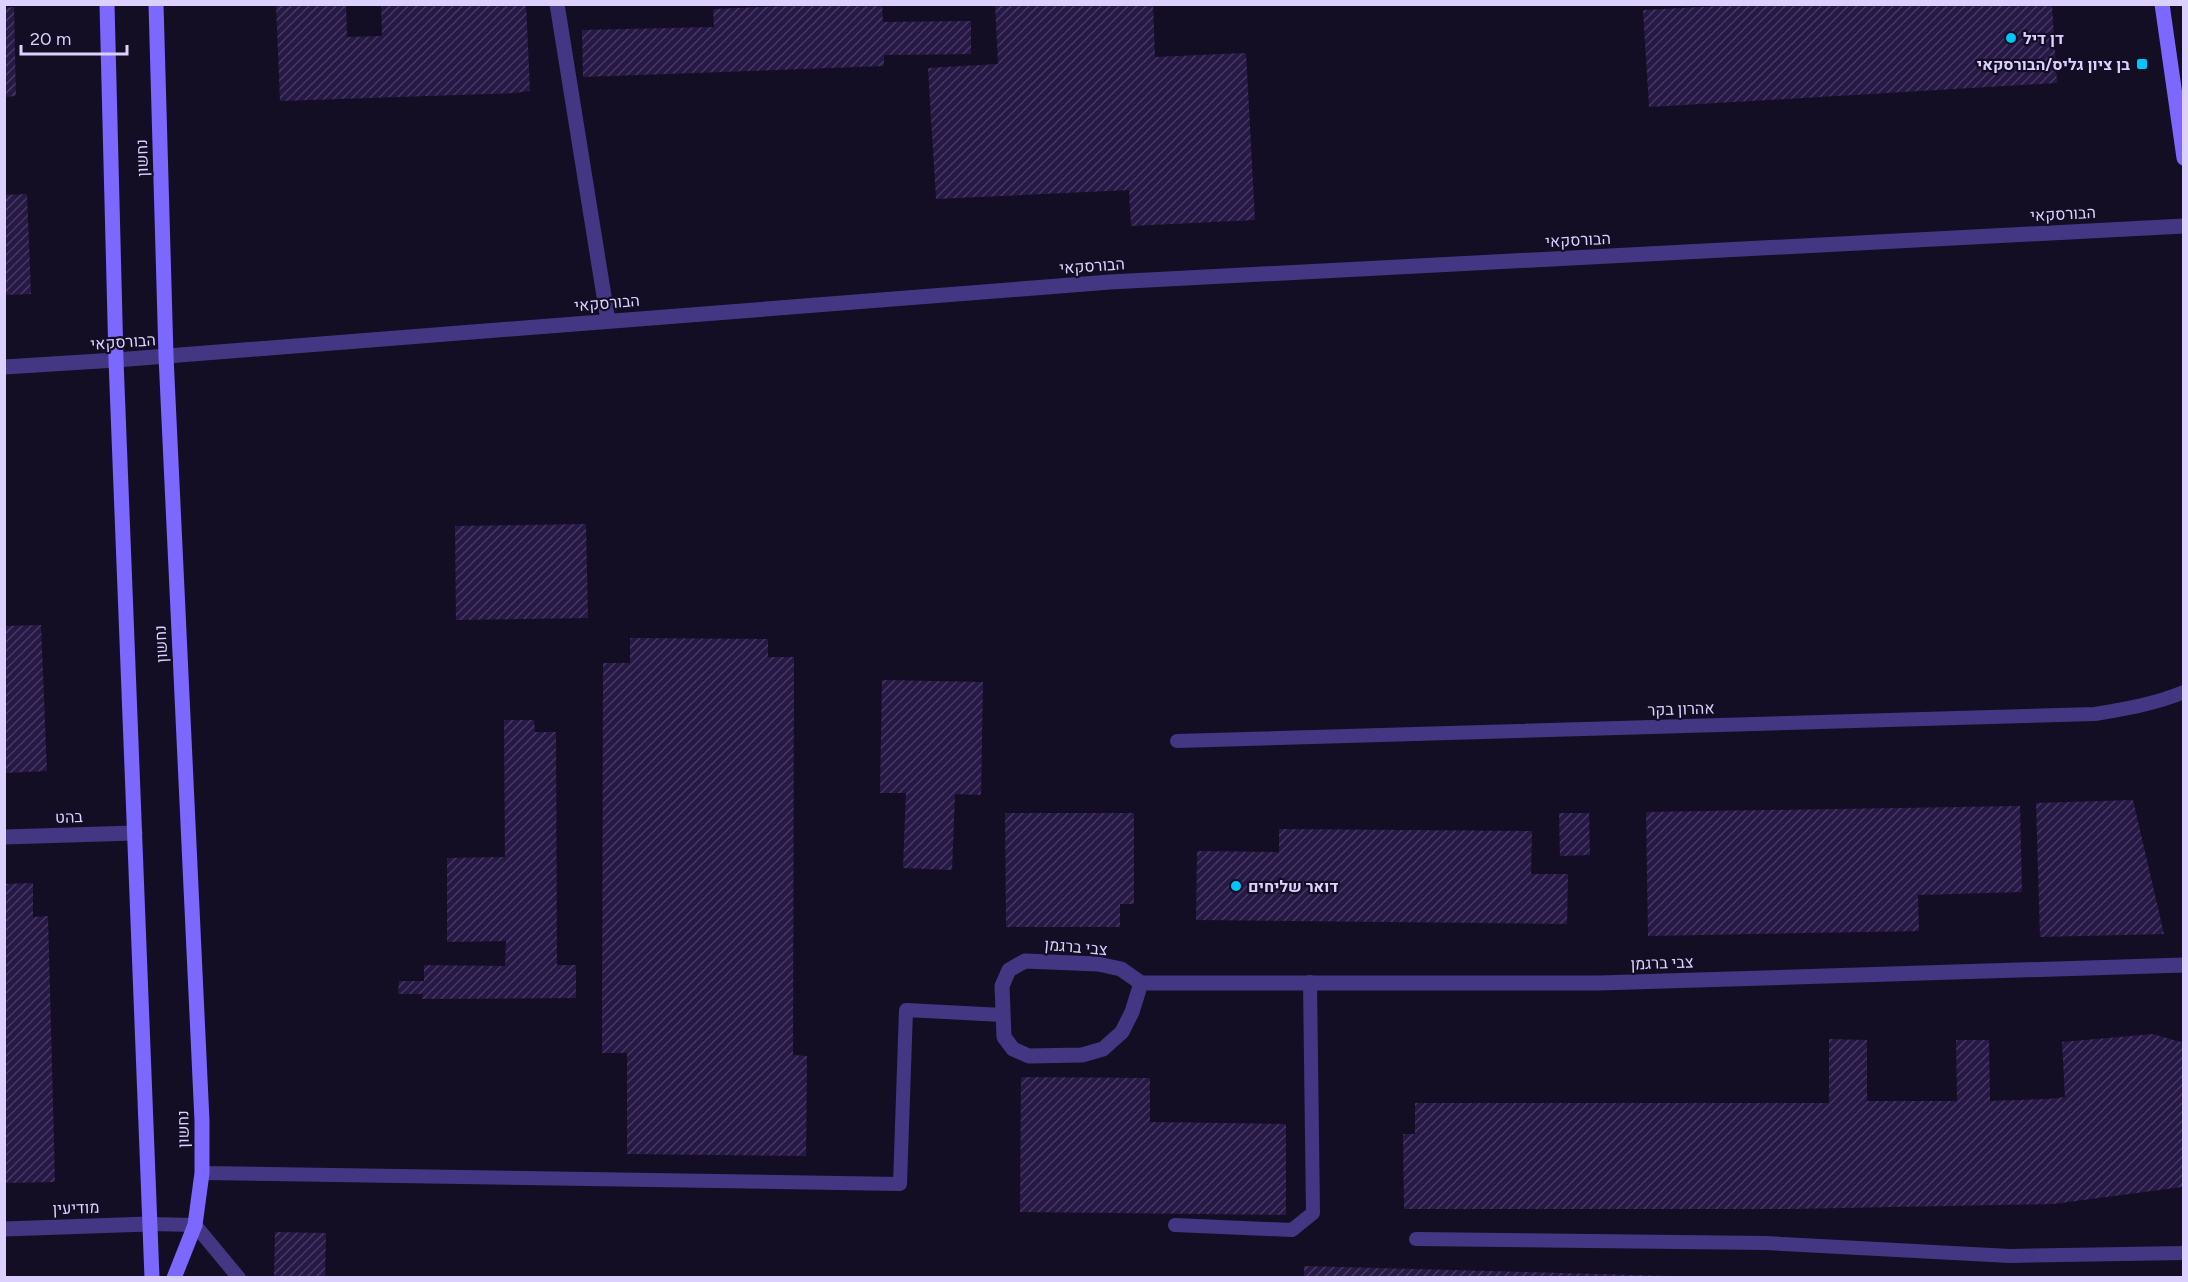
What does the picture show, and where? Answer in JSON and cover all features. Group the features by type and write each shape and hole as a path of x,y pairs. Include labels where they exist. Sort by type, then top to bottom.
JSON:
{"street":[{"name":"נחשון","path":"107,4 116,360 152,1278"},
{"name":"נחשון","path":"156,4 166,356 202,1121 202,1173 195,1225 174,1278"},
{"path":"557,4 608,321"},
{"path":"2162,4 2182,123 2184,158"},
{"name":"הבורסקאי","path":"4,367 1110,282 2184,226"},
{"name":"בהט","path":"4,837 135,833"},
{"name":"צבי ברגמן","path":"1141,982 1132,1011 1122,1032 1104,1049 1082,1055 1029,1056 1013,1049 1004,1037 1002,986 1009,970 1025,961 1098,964 1121,969 1141,982 1599,983 2184,965"},
{"name":"מודיעין","path":"4,1229 149,1224"}],"lane":[{"name":"אהרון בקר","path":"1177,741 2095,714 2141,705 2184,692"},
{"path":"1175,1225 1292,1230 1313,1213 1310,982"},
{"path":"202,1173 900,1184 906,1010 1004,1015"},
{"path":"149,1224 195,1225 239,1278"},
{"path":"1416,1239 1766,1244 2010,1256 2184,1253"}],"building":[{"path":"276,4 346,4 347,37 382,36 381,4 526,4 530,91 280,101"},
{"path":"882,4 883,22 971,21 971,54 884,55 884,66 583,77 582,30 714,27 713,9"},
{"path":"995,4 1153,4 1155,57 1246,53 1255,220 1131,226 1129,190 936,199 928,68 998,64"},
{"path":"1740,5 2052,5 2057,83 1649,107 1643,10"},
{"path":"14,7 16,96 4,97 4,8"},
{"path":"27,194 31,294 4,295 4,195"},
{"path":"586,524 588,618 456,620 455,526"},
{"path":"41,625 47,771 4,773 4,626"},
{"path":"630,638 768,639 768,657 794,657 793,1055 807,1056 806,1156 627,1154 627,1053 602,1053 603,663 630,663"},
{"path":"882,680 983,682 981,795 955,794 952,870 903,868 906,793 880,793"},
{"path":"504,720 534,720 535,732 556,732 557,965 576,965 576,998 422,999 423,994 398,994 399,981 424,981 424,965 505,966 506,941 447,942 447,858 505,857"},
{"path":"2133,800 2164,934 2040,937 2036,803"},
{"path":"2020,806 2022,892 1918,895 1919,931 1648,936 1646,812"},
{"path":"1005,813 1134,813 1134,904 1120,904 1120,927 1006,927"},
{"path":"1559,813 1589,813 1590,855 1560,856"},
{"path":"1279,829 1532,831 1531,874 1568,874 1567,924 1196,920 1197,851 1279,852"},
{"path":"33,883 33,917 48,916 55,1182 4,1183 4,884"},
{"path":"2153,1034 2184,1043 2182,1187 2053,1204 1792,1209 1404,1209 1403,1134 1415,1134 1415,1103 1829,1103 1829,1039 1867,1040 1867,1101 1957,1101 1956,1040 1989,1040 1990,1101 2048,1099 2065,1097 2062,1042"},
{"path":"1021,1077 1150,1078 1150,1122 1286,1124 1286,1215 1020,1212"},
{"path":"275,1232 326,1233 325,1278 274,1278"},
{"path":"1304,1266 1673,1276 1673,1278 1304,1278"}],"place":[{"name":"דן דיל","path":"2011,38"},
{"name":"בן ציון גליס/הבורסקאי","path":"2142,64"},
{"name":"דואר שליחים","path":"1236,886"}]}
